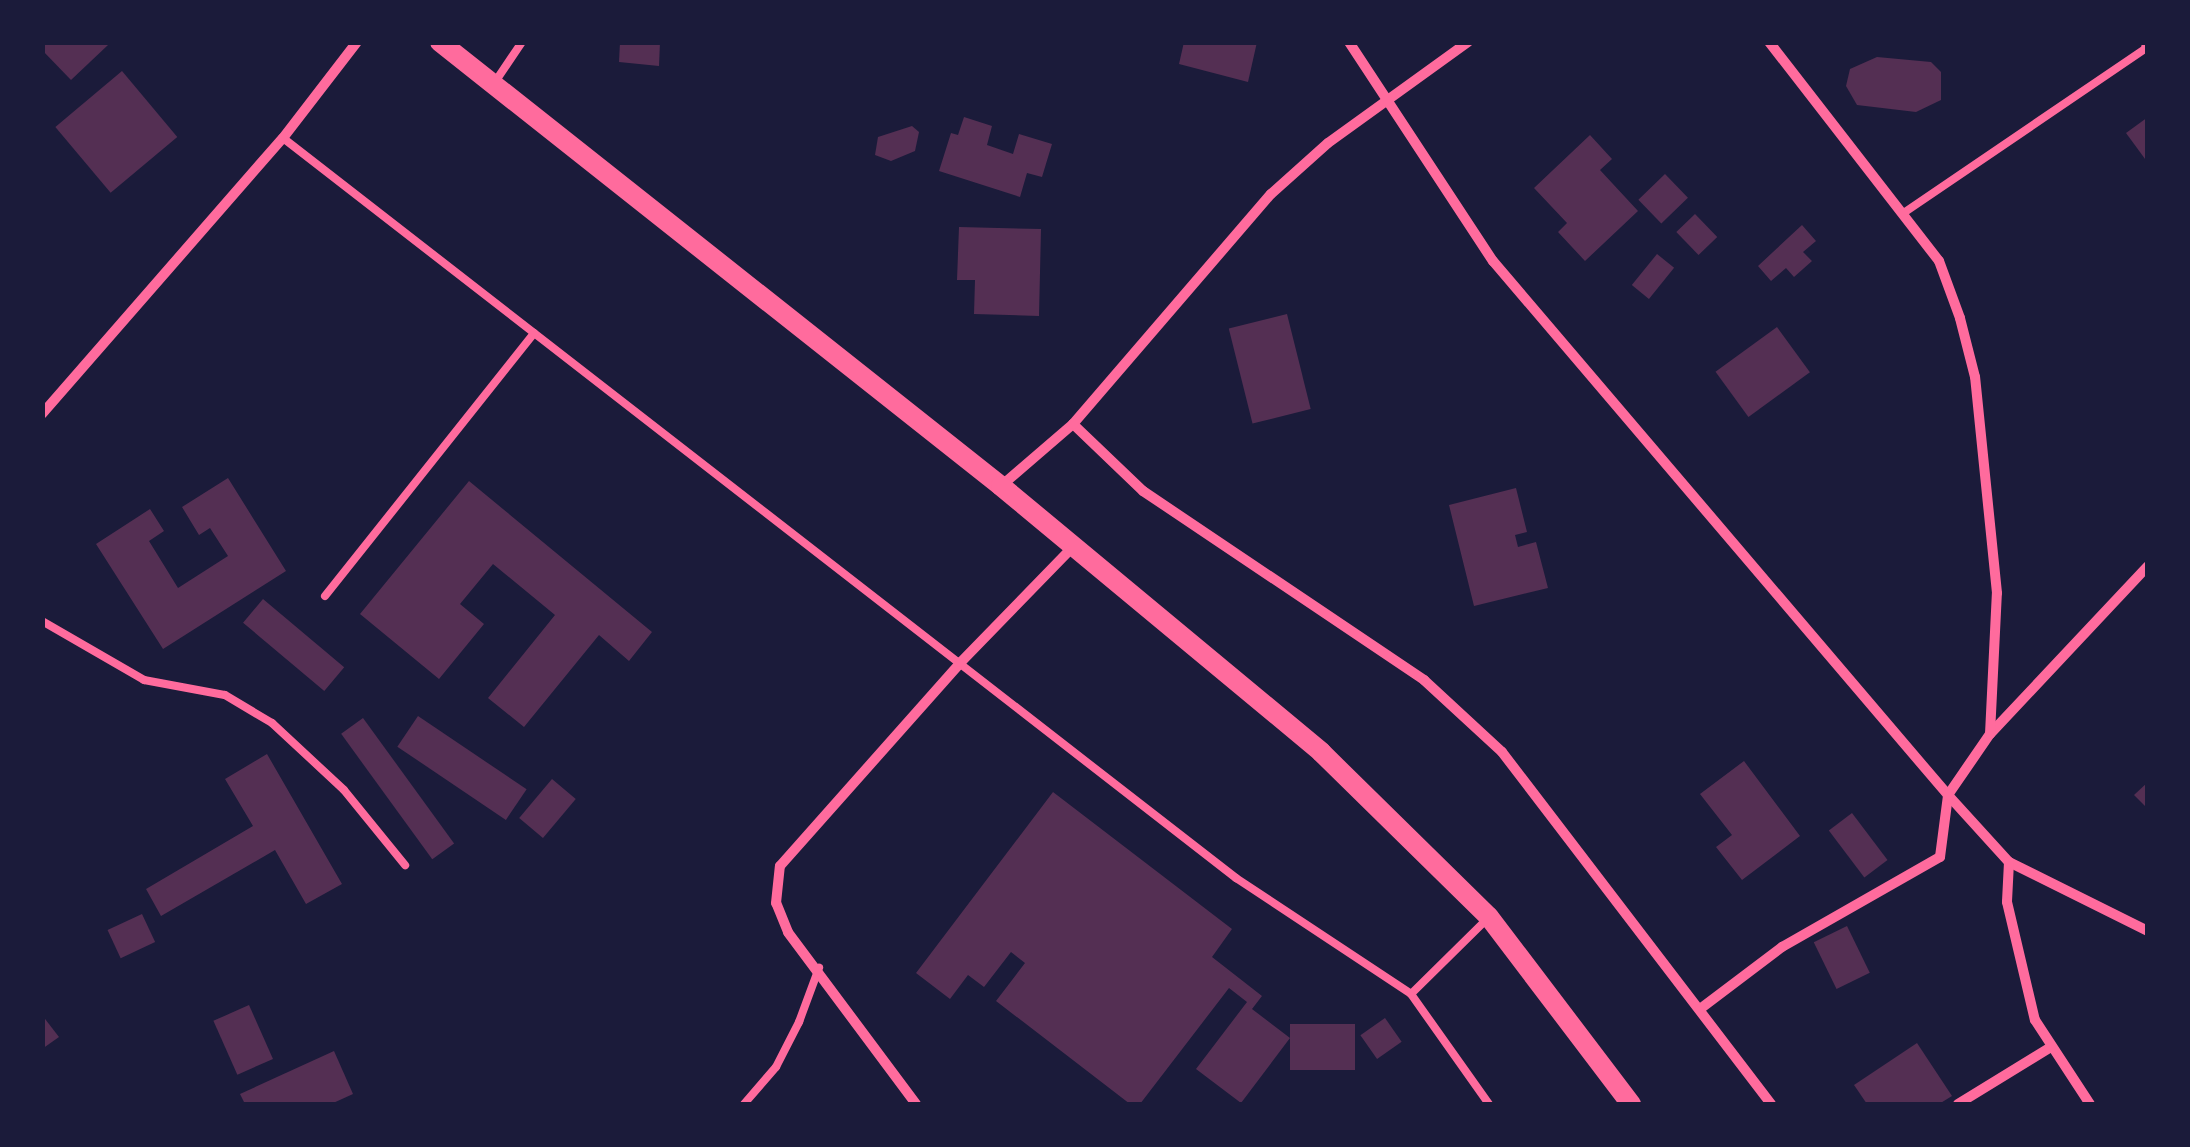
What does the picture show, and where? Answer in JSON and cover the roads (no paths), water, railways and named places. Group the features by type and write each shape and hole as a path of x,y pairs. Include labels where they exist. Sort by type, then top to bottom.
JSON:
{"main road":[{"path":"440,42 1001,486 1321,752 1488,917 1631,1104"}],"street":[{"path":"42,414 283,138 358,42"},
{"path":"1349,42 1385,103 1493,261 1948,795 2009,862 2148,931"},
{"path":"1001,486 1073,424 1271,194 1328,143 1468,42"},
{"path":"1769,42 1940,261 1975,377 1997,593 1990,734"},
{"path":"1073,424 1143,491 1424,680 1502,752 1770,1104"},
{"path":"916,1104 788,932 776,903 780,866 961,662 1073,547"},
{"path":"1700,1009 1782,948 1940,857 1948,795 1990,734 2148,566"},
{"path":"2009,862 2007,902 2035,1020 2090,1104"},
{"path":"1958,1104 2051,1047"}],"lane":[{"path":"492,86 522,42"},
{"path":"1905,212 2144,49 2146,42"},
{"path":"283,138 1236,878 1410,994 1489,1104"},
{"path":"325,596 534,333"},
{"path":"42,621 144,680 225,694 272,724 344,790 405,866"},
{"path":"1410,994 1488,917"},
{"path":"744,1104 776,1067 799,1022 818,968"}]}
